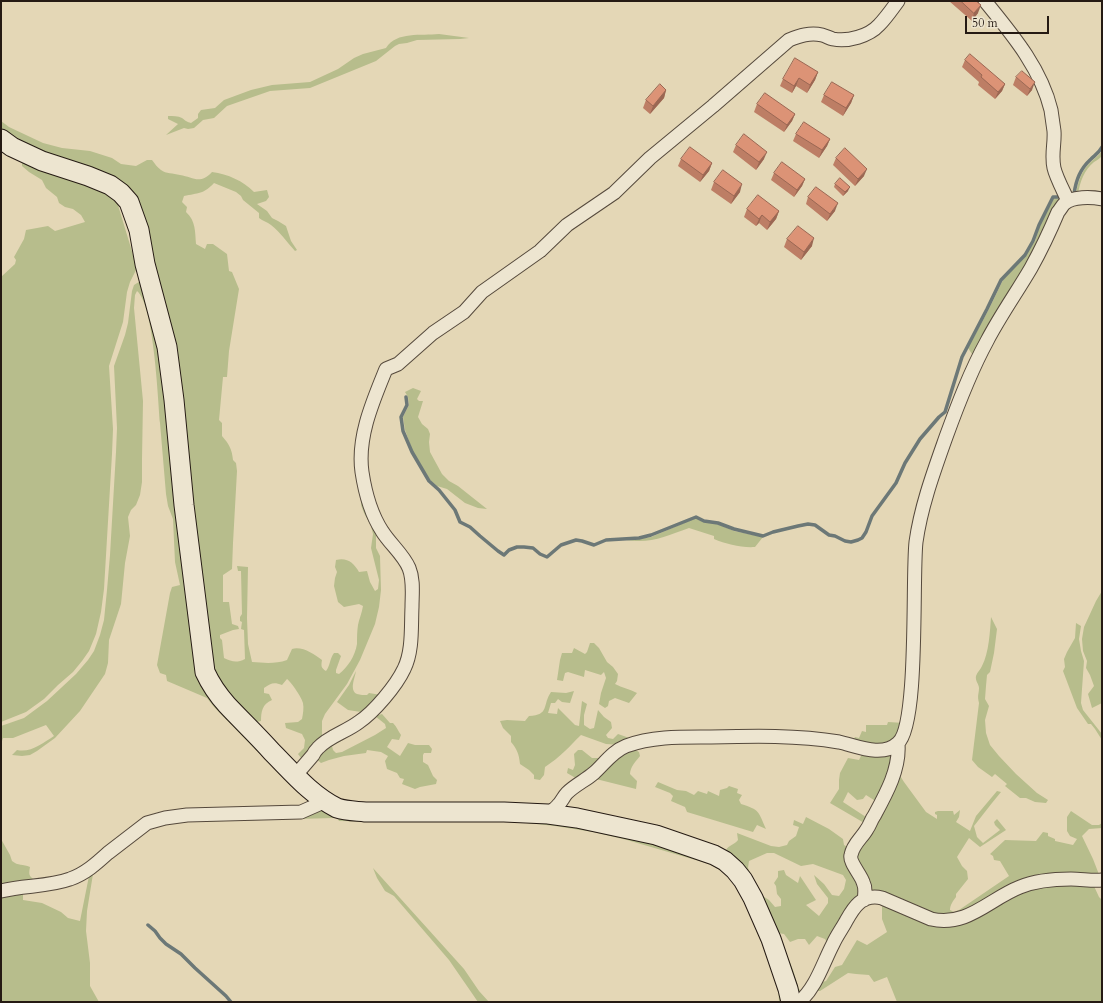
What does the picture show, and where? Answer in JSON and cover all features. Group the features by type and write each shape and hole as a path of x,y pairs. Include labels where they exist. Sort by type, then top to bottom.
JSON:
{"main road":[{"path":"1,139 12,147 42,161 110,185 121,193 129,202 139,230 145,264 167,347 174,400 185,512 205,672 214,688 227,705 295,776 326,801 339,808 365,812 504,812 548,814 577,818 656,835 701,850 725,861 743,880 753,898 774,945 791,1002"}],"street":[{"path":"295,776 317,748 359,722 369,714 387,694 403,670 407,659 410,644 412,579 402,557 383,533 376,521 366,490 362,470 363,444 368,420 386,369 398,364 433,333 464,312 482,292 540,251 567,225 614,193 650,158 692,124 789,40 808,34 844,40 871,32 878,26 898,1"},
{"path":"985,1 1006,27 1032,65 1044,87 1051,110 1054,132 1052,153 1054,169 1068,201"},
{"path":"548,814 558,805 568,792 592,774 608,758 624,746 652,740 683,737 752,736 811,738 875,750 884,750 898,744 903,738 907,725 910,705 913,672 915,561 917,540 928,490 967,380 986,342 1032,267 1058,212 1068,201 1085,197 1102,199"},
{"path":"864,900 864,883 850,856 854,847 867,830 887,791 897,762 898,744"},
{"path":"1,891 11,888 61,882 81,874 147,823 156,820 187,815 301,812 326,801"},
{"path":"798,1002 805,996 812,985 823,966 832,945 854,907 864,900 876,897 882,898 931,919 948,921 969,916 1008,892 1033,882 1072,879 1102,880"}],"green space":[{"path":"439,34 469,38 417,40 399,44 376,61 310,88 270,91 227,106 214,118 203,120 194,128 184,128 166,135 178,124 168,119 168,116 179,117 191,123 198,118 198,114 201,110 215,108 224,100 251,90 272,85 310,82 338,69 354,58 386,48 396,39 410,35"},
{"path":"1,121 9,127 43,143 62,148 90,151 112,158 121,164 136,166 147,160 152,160 160,169 167,173 200,179 208,176 212,172 218,173 240,181 254,192 267,190 269,197 266,201 257,204 267,211 272,218 286,226 291,241 297,250 295,251 270,224 259,218 259,213 236,192 214,183 204,191 184,196 182,202 187,207 186,212 192,219 196,244 205,249 207,244 213,244 227,254 229,271 232,272 239,289 229,351 227,377 223,377 219,420 222,423 222,436 230,447 233,460 236,463 237,471 232,569 223,575 223,602 229,602 232,624 238,626 239,629 220,635 224,658 234,662 245,659 244,630 241,629 242,622 240,621 242,614 241,571 238,571 237,566 248,567 248,644 252,662 270,663 287,660 292,649 296,648 312,653 322,660 322,667 326,671 334,653 338,653 341,656 336,673 339,674 348,665 355,653 358,625 363,606 359,604 344,607 338,602 334,586 337,572 335,567 336,560 347,560 355,566 359,572 367,571 370,582 375,591 378,589 379,580 371,548 373,534 371,526 361,505 361,496 376,530 376,548 380,556 381,590 375,624 360,660 347,684 325,714 322,721 322,742 305,763 298,754 304,748 305,740 302,734 286,728 285,723 298,722 302,719 303,711 302,701 287,679 282,685 273,684 264,688 264,693 269,694 272,700 264,706 261,721 257,722 285,753 239,707 214,674 141,217 69,165 1,131"},
{"path":"1102,151 1102,156 1085,172 1078,194 1076,194 1079,180 1083,171"},
{"path":"22,162 110,194 118,205 137,268 127,292 123,322 109,366 113,429 112,454 104,589 96,634 89,651 82,661 73,672 44,699 26,712 1,722 1,277 15,264 16,260 14,257 24,239 26,230 48,226 55,231 85,222 81,215 73,209 65,207 59,203 57,197 46,188 42,180 22,166"},
{"path":"1054,198 1061,199 1053,216 974,357 968,348 1003,280 1026,255 1035,241 1040,225"},
{"path":"142,280 161,355 197,657 309,796 310,803 289,784 207,698 167,681 166,675 160,673 157,665 170,593 172,587 180,585 175,562 173,519 168,506 166,494 154,353 147,314 143,300 137,291 135,295 134,308 143,401 142,482 140,495 136,505 131,510 128,517 130,536 125,563 121,604 109,640 108,663 105,674 80,711 55,738 37,751 30,755 12,755 17,750 22,751 37,747 54,736 46,725 13,738 3,738 1,744 1,726 24,718 47,701 76,674 88,660 94,651 100,635 104,620 107,590 116,452 117,428 114,366 128,323 132,291 134,285"},
{"path":"413,388 421,391 417,399 419,401 423,401 418,417 422,424 428,429 430,434 430,452 442,474 449,481 458,486 487,509 478,508 465,503 447,489 437,486 430,480 413,452 405,430 403,417 409,405 408,397 405,392"},
{"path":"696,518 704,522 718,524 734,531 763,537 755,547 745,547 719,541 714,539 714,536 689,528 651,540 626,540 651,537"},
{"path":"1102,591 1102,703 1092,708 1088,694 1094,686 1086,668 1087,661 1083,651 1082,639 1084,627"},
{"path":"991,617 997,629 990,672 987,675 985,699 989,706 985,720 986,733 990,745 999,756 1037,793 1048,800 1046,803 1020,798 1005,786 1007,784 995,774 992,777 978,767 972,760 979,703 979,688 976,676 986,655 989,642"},
{"path":"1076,623 1081,626 1079,639 1084,661 1081,703 1083,710 1102,734 1102,740 1095,729 1091,724 1088,724 1077,708 1063,671 1065,667 1064,659 1075,638"},
{"path":"590,643 594,643 599,648 607,662 618,674 615,684 637,693 629,703 615,698 609,701 608,706 605,708 599,704 606,678 604,672 601,675 585,670 584,677 568,672 565,673 563,681 557,680 562,653 572,653 574,648 585,654"},
{"path":"356,671 353,690 357,694 367,695 369,693 381,695 363,716 361,712 348,710 337,702 349,685"},
{"path":"574,691 570,703 562,702 558,699 555,703 551,703 548,713 557,714 558,708 575,725 579,726 582,701 587,704 584,715 584,725 590,729 594,728 598,710 611,722 612,728 606,735 608,738 613,739 618,734 635,740 621,745 606,744 581,735 545,767 544,775 540,780 534,779 534,775 520,764 515,747 511,742 511,736 503,728 500,721 525,721 529,716 540,714 543,711 551,692 566,693"},
{"path":"382,714 390,723 394,724 401,735 399,740 392,739 387,747 400,756 408,743 415,745 429,745 432,749 431,753 424,753 423,762 428,765 433,776 437,780 436,784 415,789 402,784 404,779 400,778 397,773 387,769 385,761 388,756 381,752 367,750 366,753 344,756 321,763 314,757 318,751 352,734 332,746 336,753 342,752 375,735 386,728 385,724 375,716"},
{"path":"888,722 904,723 901,733 885,747 850,739 854,739 855,737 859,738 862,731 866,732 866,725 887,725"},
{"path":"632,748 639,752 640,756 630,771 630,774 637,781 636,789 592,778 615,759"},
{"path":"578,750 582,750 592,758 604,760 579,780 567,773 568,768 573,770 575,765 574,754"},
{"path":"863,752 893,754 894,758 877,802 866,795 863,799 857,800 848,792 843,802 869,819 866,824 830,803 839,789 840,773 848,758 859,760"},
{"path":"897,771 926,812 937,819 935,812 953,811 954,815 960,810 959,817 956,822 970,831 976,816 997,791 1001,792 974,826 977,837 983,843 1000,830 994,822 997,819 1006,830 980,847 969,838 957,857 967,871 968,879 956,894 950,910 954,912 959,910 1009,876 1000,861 994,860 993,856 990,854 1005,840 1036,841 1043,832 1048,833 1048,836 1055,839 1055,841 1073,845 1077,839 1070,836 1067,831 1067,817 1071,811 1092,825 1099,825 1102,823 1102,828 1089,829 1082,836 1100,877 1072,876 947,918 868,895 854,853"},
{"path":"658,782 694,795 698,791 707,794 708,791 719,796 720,790 729,786 738,789 737,793 742,795 739,800 741,804 758,812 766,829 757,825 753,832 687,812 685,807 671,801 673,796 670,793 655,787"},
{"path":"326,806 333,818 188,822 148,825"},
{"path":"332,808 569,823 678,850 730,872 766,941 785,1002 779,1002 777,983 771,965 739,891 726,875 720,870 706,863 627,840 593,832 555,826 508,821 339,821"},
{"path":"806,817 829,829 843,839 844,845 851,849 857,874 860,898 829,946 825,939 817,936 809,945 805,939 798,939 790,942 784,934 778,933 799,989 802,992 800,994 797,993 748,877 682,834 726,850 738,840 737,833 771,846 779,847 787,845 789,841 796,836 799,827 793,825 794,820 803,824","holes":["767,853 774,853 801,866 813,864 843,875 846,880 844,889 839,896 832,895 824,884 814,875 817,884 828,898 828,903 819,916 806,905 816,900 800,876 798,883 786,875 784,870 778,871 778,877 774,883 777,894 781,899 781,906 775,907 769,900 761,895 748,868 749,861"]},
{"path":"1,839 12,861 16,864 30,867 30,876 37,882 1,888"},
{"path":"373,868 464,969 479,991 489,1002 478,1002 449,960 394,896 385,891"},
{"path":"90,871 93,874 87,911 86,931 90,963 90,986 99,1002 1,1002 1,894 23,889 23,900 42,903 61,912 68,918 80,921"},
{"path":"1093,884 1102,900 1102,1002 897,1002 887,977 874,982 869,975 848,973 820,991 814,991 819,983 826,981 835,967 842,965 857,940 867,945 887,932 882,919 882,904 932,925 942,927 953,925 1032,885"}],"building":[{"path":"961,1 976,1 981,5 974,13"},
{"path":"970,54 1005,84 998,92 965,60"},
{"path":"795,58 818,72 810,85 799,78 794,86 783,79"},
{"path":"1022,71 1035,82 1030,89 1016,77"},
{"path":"832,82 854,95 846,108 824,95"},
{"path":"660,84 666,90 653,106 646,100"},
{"path":"765,93 795,114 787,125 757,104"},
{"path":"804,122 830,139 822,150 796,134"},
{"path":"744,134 767,152 759,162 736,145"},
{"path":"690,147 712,163 703,175 681,159"},
{"path":"845,148 867,169 858,179 836,158"},
{"path":"782,162 805,179 797,190 774,173"},
{"path":"723,170 742,184 734,196 714,182"},
{"path":"840,178 850,187 845,192 835,184"},
{"path":"816,187 838,203 830,214 808,197"},
{"path":"758,195 779,211 770,222 762,215 759,219 747,209"},
{"path":"798,226 814,238 804,252 787,239"}],"waterway":[{"path":"1074,194 1077,179 1081,171 1102,147"},
{"path":"406,397 407,405 401,417 403,431 412,452 429,481 439,490 455,510 460,522 470,527 504,555 509,550 517,547 524,547 533,548 540,554 547,557 561,545 576,540 594,545 606,540 639,538 651,535 696,517 704,521 718,523 734,529 763,536 773,532 808,524 815,525 829,535 845,541 851,542 858,540 862,538 866,532 872,516 896,483 905,463 920,439 945,412 962,357 1001,280 1025,255 1053,197 1060,197"},
{"path":"148,925 166,944 181,954 231,1002"}]}
